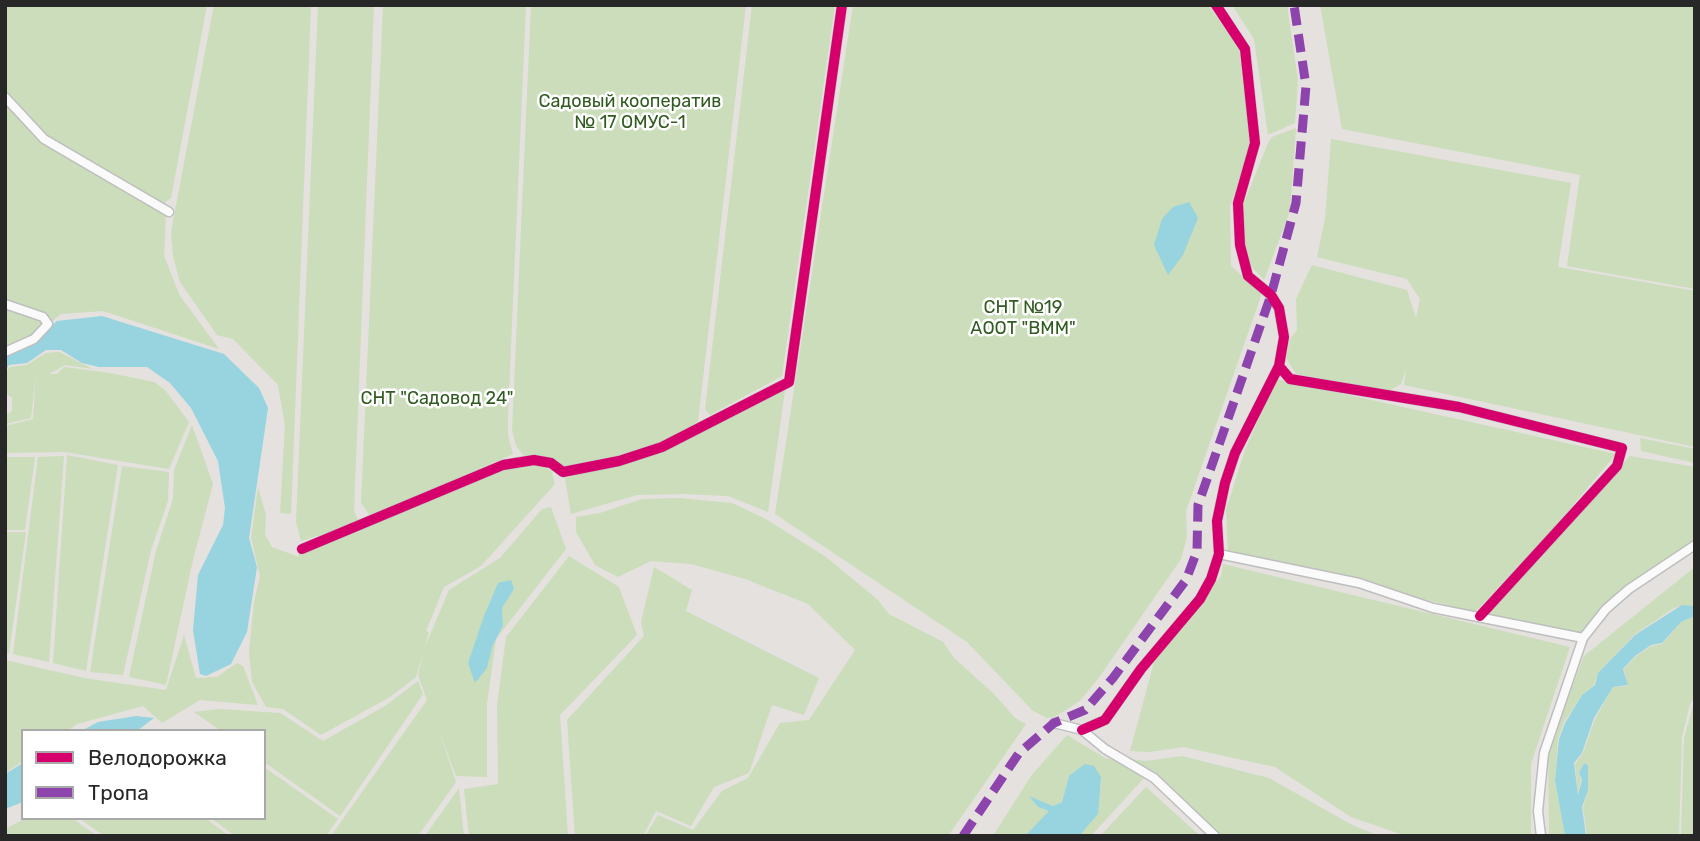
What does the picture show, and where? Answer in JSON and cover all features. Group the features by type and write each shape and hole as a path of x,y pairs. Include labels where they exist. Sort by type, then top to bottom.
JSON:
{"street":[{"path":"302,549 503,466 534,460 551,463 562,472 619,461 652,450 706,427 789,382 842,5"},
{"path":"1082,730 1105,720 1141,669 1200,598 1211,579 1219,554 1217,521 1225,484 1235,453 1279,366 1284,337 1279,308 1265,289 1248,275 1240,245 1238,203 1255,144 1245,48 1216,5"},
{"path":"5,97 44,139 169,212"},
{"path":"5,304 43,317 48,324 19,348 5,352"},
{"path":"1279,366 1290,379 1460,407 1622,447 1617,466 1480,616"},
{"path":"1541,836 1538,811 1544,752 1583,638 1606,609 1629,589 1695,545"},
{"path":"1219,554 1359,583 1433,608 1480,616 1564,637 1583,638"},
{"path":"1054,723 1082,730 1113,754 1154,778 1215,836"}],"green space":[{"path":"5,5 207,5 171,198 164,203 44,135 5,89"},
{"path":"214,5 311,5 291,514 280,513 285,426 278,385 233,339 217,335 180,282 173,256 171,232"},
{"path":"318,5 374,5 354,511 359,523 301,541 296,522"},
{"name":"СНТ \"Садовод 24\"","path":"383,5 526,5 508,415 508,435 513,454 371,517 361,503"},
{"name":"Садовый кооператив № 17 ОМУС-1","path":"531,5 746,5 698,422 660,443 615,459 565,468 550,457 532,458 523,455 516,446 512,430"},
{"path":"752,5 835,5 782,376 710,415 705,409"},
{"name":"СНТ №19 АООТ \"ВММ\"","path":"853,5 1208,5 1239,48 1251,145 1230,207 1231,266 1262,293 1186,511 1187,537 1181,559 1080,701 1054,717 1047,718 1033,711 967,642 775,514"},
{"path":"1232,5 1287,5 1298,80 1295,123 1268,135 1254,39"},
{"path":"1320,5 1695,5 1695,289 1567,266 1580,175 1342,129"},
{"path":"5,102 40,142 166,213 164,256 180,296 219,349 103,311 61,314 35,335 5,348"},
{"path":"1296,128 1290,211 1264,280 1246,261 1244,254 1244,203 1272,137"},
{"path":"1331,139 1571,183 1558,267 1695,291 1695,447 1404,385 1406,369 1401,384 1388,391 1296,374 1286,358 1290,339 1297,330 1296,299 1312,265 1407,290 1416,318 1420,299 1407,279 1317,257 1325,219"},
{"path":"59,352 93,369 65,365 49,374 57,374 64,367 110,373 154,382 165,390 189,422 169,469 64,452 5,453 5,426 33,419 36,373 31,418 5,424 5,416 12,411 12,398 5,393 5,373 10,367 27,365 46,353"},
{"path":"1276,379 1616,454 1551,531 1475,612 1228,550 1226,510 1245,450"},
{"path":"785,390 768,512 728,496 684,494 637,495 571,514 565,478 655,452"},
{"path":"192,425 213,484 193,560 166,685 129,677 156,551 173,499 174,470"},
{"path":"1640,438 1695,449 1695,463 1641,451"},
{"path":"67,455 118,465 86,671 53,663"},
{"path":"64,456 49,662 13,654 38,457"},
{"path":"1630,456 1695,467 1695,539 1629,584 1577,636 1484,614"},
{"path":"5,457 35,457 25,530 5,530"},
{"path":"542,464 552,472 555,484 481,566 444,587 426,631 429,632 416,677 390,697 321,735 283,709 266,707 252,682 249,652 254,602 260,576 251,538 258,487 266,515 265,534 272,547 299,557 298,554 508,468"},
{"path":"122,466 169,472 168,501 151,550 123,675 90,672"},
{"path":"679,498 732,503 766,519 826,557 877,599 889,614 943,642 954,658 993,693 1015,718 1026,724 948,836 645,836 658,815 693,830 722,791 748,778 780,723 809,720 855,650 808,604 745,579 691,564 651,561 618,577 595,565 576,532 576,517 600,513 642,499"},
{"path":"551,507 566,549 496,638 503,626 502,608 513,590 491,599 468,663 487,668 496,639 487,704 487,777 456,776 439,731 456,782 418,836 331,836 427,700 418,675 424,649 449,590 500,558 542,509"},
{"path":"5,532 26,532 9,653 5,653"},
{"path":"569,556 619,587 637,635 560,715 568,836 469,836 464,789 498,784 497,705 506,637"},
{"path":"1223,564 1570,647 1531,764 1531,836 1406,836 1351,817 1275,767 1183,747 1150,752 1130,751 1156,655 1221,576"},
{"path":"654,567 692,590 686,611 819,678 804,715 772,705 749,773 714,787 691,826 656,811 643,836 575,836 567,720 644,636 641,622"},
{"path":"1695,567 1694,607 1683,605 1674,608 1635,634 1598,673 1594,685 1582,695 1564,722 1558,739 1555,780 1565,836 1549,836 1548,751 1584,656"},
{"path":"1695,616 1695,696 1690,704 1682,737 1679,836 1587,836 1583,807 1588,790 1588,765 1584,762 1579,773 1581,780 1578,795 1575,764 1583,753 1595,719 1613,687 1628,686 1624,669 1635,657 1651,646 1662,644 1681,622"},
{"path":"184,635 196,678 217,677 237,663 243,666 258,705 200,700 162,723 143,706 77,724 70,729 21,729 21,762 5,773 5,660 84,678 166,690"},
{"path":"418,681 423,694 340,816 266,763 266,729 218,729 194,712 220,709 280,713 323,741 385,706"},
{"path":"1695,699 1695,836 1681,836 1684,738"},
{"path":"1067,735 1105,758 1123,761 1144,778 1091,836 1079,836 1100,789 1101,777 1069,776 1062,802 1053,806 1031,797 1038,807 1050,811 1025,836 993,836 1031,776"},
{"path":"1182,756 1269,778 1352,825 1380,836 1222,836 1167,785 1130,759 1146,761"},
{"path":"266,768 338,819 326,836 235,836 214,820 266,820"},
{"path":"1146,787 1200,836 1100,836"},
{"path":"459,788 464,836 425,836"},
{"path":"22,820 75,820 97,836 5,836 5,829"},
{"path":"82,820 208,820 229,836 104,836"}],"water":[{"path":"1189,202 1198,218 1183,255 1168,275 1154,245 1162,219 1173,207"},
{"path":"102,316 224,354 259,388 268,408 249,538 257,567 247,632 231,664 206,676 200,674 193,630 198,575 223,525 225,508 218,461 191,408 170,383 147,367 99,367 82,363 61,350 46,350 27,363 9,365 5,371 5,355 15,353 31,343 57,321"},
{"path":"511,580 514,589 502,608 503,626 493,645 487,668 475,683 468,663 484,616 498,583"},
{"path":"1682,605 1695,606 1695,616 1681,622 1662,643 1651,645 1635,656 1623,669 1628,685 1613,687 1594,718 1582,753 1574,763 1578,795 1582,780 1579,773 1584,763 1588,765 1588,790 1582,807 1586,836 1565,836 1555,780 1559,739 1565,723 1582,695 1595,685 1598,673 1635,635"},
{"path":"136,716 154,718 140,729 85,729 98,722"},
{"path":"21,764 21,803 5,809 5,774"},
{"path":"1085,764 1094,766 1101,777 1098,814 1079,836 1025,836 1049,811 1038,807 1029,796 1053,806 1062,802 1069,776"}],"marked path":[{"path":"963,836 1019,753 1054,723 1085,710 1113,678 1186,580 1197,551 1198,505 1271,295 1296,203 1306,86 1294,5"}],"cycle path":[{"path":"302,549 503,465 534,460 551,463 563,472 619,461 662,447 789,382 842,5"},
{"path":"1082,730 1105,720 1141,669 1200,599 1211,579 1219,554 1217,521 1225,483 1235,453 1279,366 1284,337 1279,308 1271,295 1248,276 1240,245 1238,203 1255,143 1245,49 1216,5"},
{"path":"1279,366 1290,379 1459,407 1622,448 1617,466 1480,616"}]}
